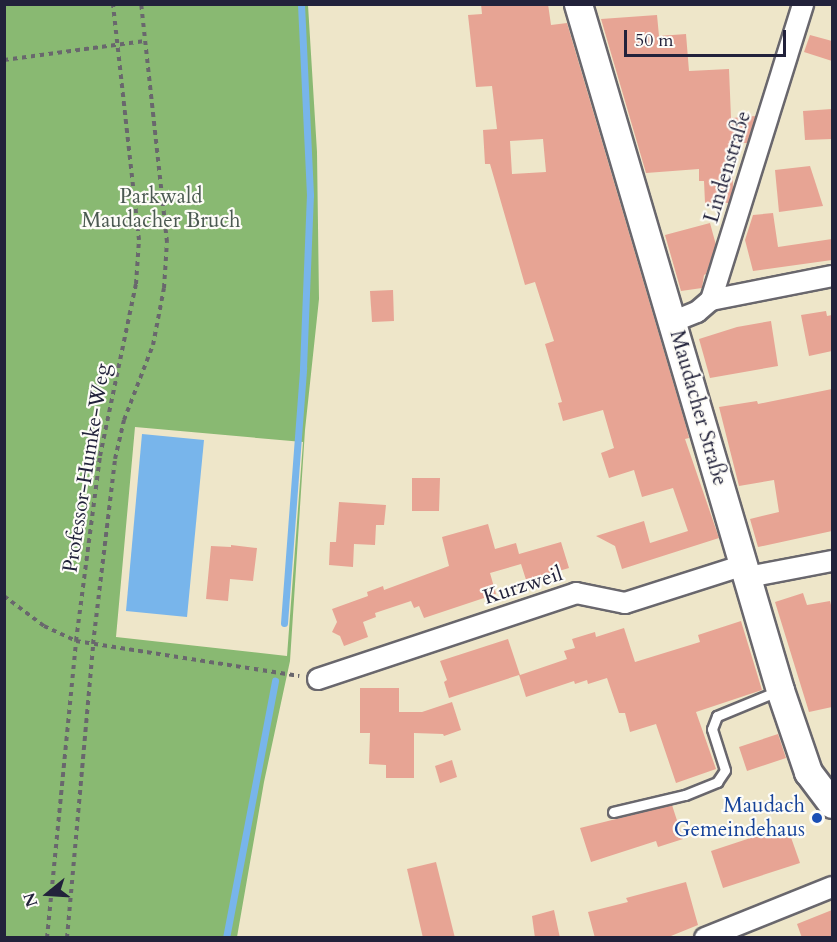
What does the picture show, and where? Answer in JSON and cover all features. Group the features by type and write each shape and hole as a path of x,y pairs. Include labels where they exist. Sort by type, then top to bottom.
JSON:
{"street":[{"name":"Maudacher Straße","path":"578,4 780,690 807,772 832,804"},
{"name":"Lindenstraße","path":"711,300 802,4"},
{"path":"672,322 698,312 711,300 832,276"},
{"name":"Kurzweil","path":"318,679 576,593 625,603 746,571 832,561"},
{"path":"705,938 832,887"}],"lane":[{"path":"612,812 685,795 717,782 725,770 712,729 717,716 780,690"}],"path":[{"name":"Professor-Humke-Weg","path":"47,938 76,641 100,456 136,284 139,240 113,4"},
{"path":"67,938 93,644 115,459 124,420 153,345 164,288 167,242 141,4"},
{"path":"4,60 145,41"},
{"path":"4,596 44,626 76,641 318,679"}],"green space":[{"name":"Parkwald Maudacher Bruch","path":"5,4 308,5 317,152 319,299 305,430 290,661 264,782 237,937 5,937","holes":["135,427 303,442 287,656 116,637"]}],"water":[{"path":"142,434 204,440 187,617 126,611"}],"building":[{"path":"481,4 548,4 551,25 567,23 686,426 689,438 685,439 719,538 622,569 615,546 596,536 644,521 650,543 688,531 673,488 642,497 634,470 609,478 601,453 614,448 603,410 563,421 558,403 562,402 545,344 554,341 535,282 525,285 490,164 485,164 483,130 497,129 492,86 476,87 468,15 482,14","holes":["543,139 546,172 512,174 510,141"]},
{"path":"657,15 659,36 686,34 689,71 729,69 731,118 756,116 747,143 732,143 733,189 729,203 705,203 704,181 699,181 699,169 646,173 601,19"},
{"path":"810,35 832,41 832,61 804,52"},
{"path":"832,109 832,139 805,140 803,111"},
{"path":"810,166 823,206 779,212 775,170"},
{"path":"773,213 778,247 832,239 832,260 753,271 745,240 753,215"},
{"path":"710,223 716,245 704,275 702,288 681,291 665,235"},
{"path":"393,290 394,321 372,322 370,291"},
{"path":"826,311 827,316 832,315 832,351 809,356 801,315"},
{"path":"771,321 778,366 710,378 699,339 737,327"},
{"path":"832,389 832,531 758,547 750,519 779,512 774,480 739,486 719,407 757,401 758,404"},
{"path":"412,478 440,478 439,511 412,511"},
{"path":"339,502 386,505 384,525 376,525 375,545 354,544 353,567 329,565 330,542 336,542"},
{"path":"488,524 495,549 516,543 519,554 561,542 569,568 559,571 561,576 528,586 521,564 490,573 496,594 424,618 419,606 414,608 411,601 375,613 376,617 363,622 368,637 344,646 340,636 332,632 337,622 332,609 368,596 367,592 383,586 384,590 449,566 442,537"},
{"path":"231,545 257,548 253,581 230,579 228,601 206,599 211,546 231,547"},
{"path":"803,593 807,605 830,601 832,609 832,707 809,712 775,602"},
{"path":"741,621 762,690 696,712 716,769 676,783 656,724 630,732 625,713 619,713 607,678 588,684 587,680 575,684 574,681 526,697 519,675 449,698 444,682 447,680 440,661 508,639 520,675 567,659 564,651 575,648 572,639 595,632 596,637 624,628 635,662 700,642 698,635"},
{"path":"360,688 399,688 399,712 422,712 452,702 461,730 444,736 443,734 414,733 414,778 386,778 386,765 369,764 370,733 360,733"},
{"path":"778,734 786,758 747,771 739,747"},
{"path":"452,760 457,777 440,783 435,766"},
{"path":"672,805 683,839 658,847 656,841 591,862 580,828"},
{"path":"787,826 800,863 723,888 711,851"},
{"path":"436,862 455,938 423,938 407,869"},
{"path":"686,882 698,925 666,938 595,938 588,912 628,902 626,898"},
{"path":"554,910 560,938 535,938 532,916"},
{"path":"832,910 832,938 802,938 797,924"}],"waterway":[{"path":"284,623 303,368 310,195 301,4"},
{"path":"226,938 275,681"}],"place":[{"name":"Maudach Gemeindehaus","path":"817,818"}]}
